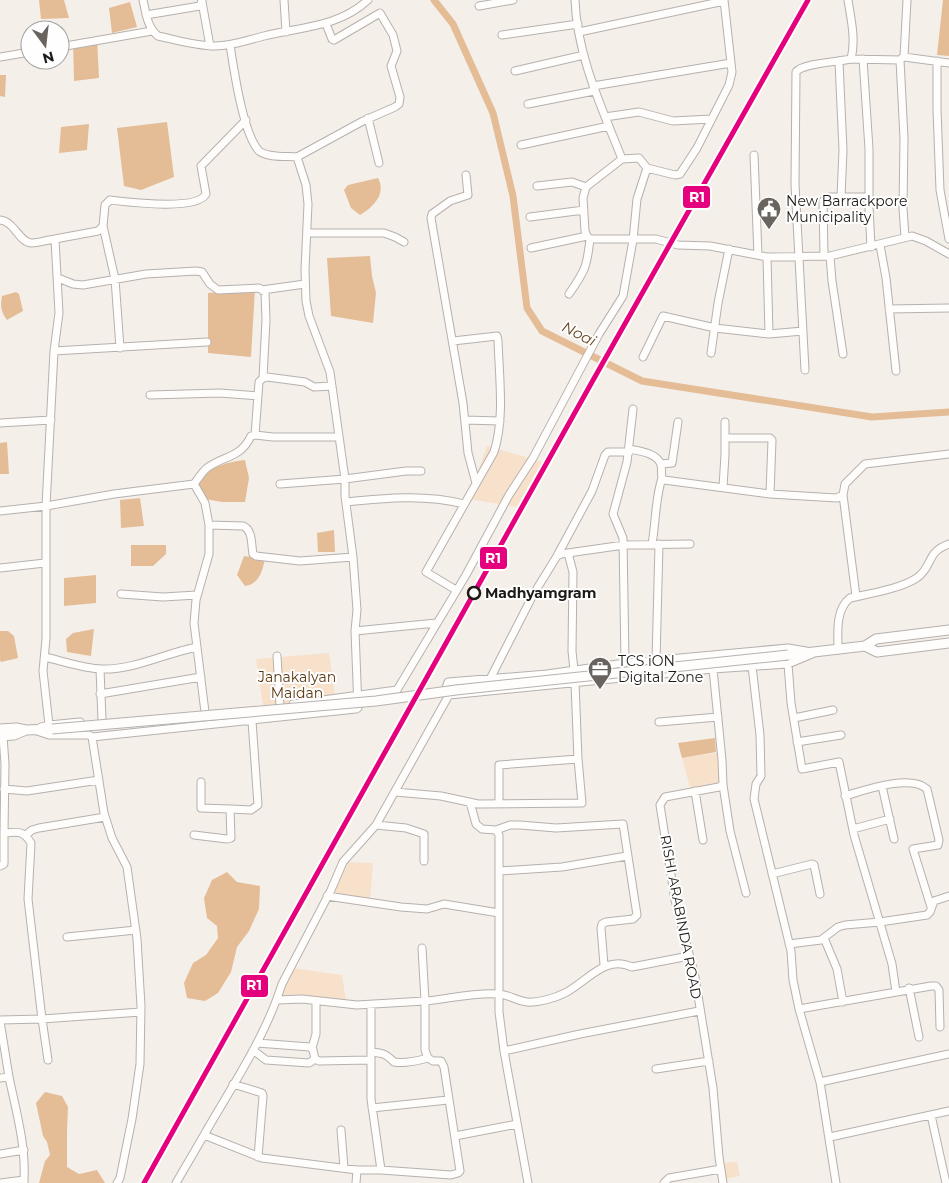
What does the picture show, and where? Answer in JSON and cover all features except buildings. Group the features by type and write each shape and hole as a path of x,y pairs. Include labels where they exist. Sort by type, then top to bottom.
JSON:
{"main road":[{"path":"1,734 14,735 50,727 376,701 456,690 788,660 816,652 865,646 876,639 949,630"},
{"path":"865,646 877,652 949,643"}],"street":[{"path":"143,0 152,31 158,36 210,46 230,46 326,24 346,16 360,8 368,0"},
{"path":"284,0 286,32"},
{"path":"479,6 512,0"},
{"path":"575,0 579,32 594,89 622,159"},
{"path":"569,294 583,275 587,266 588,238 583,198 586,187 622,159 639,158 648,168 675,175 680,174 697,148 729,85 732,72 724,0 579,32"},
{"path":"848,0 853,34 851,59"},
{"path":"905,237 903,208 902,58 907,0"},
{"path":"146,15 200,6 202,1"},
{"path":"202,1 210,46"},
{"path":"230,46 246,120 253,140 260,152 270,155 298,157 368,118 395,108 399,104 400,97 391,66 396,51 393,35 380,12 334,40 326,24"},
{"path":"502,35 578,24"},
{"path":"70,45 152,31"},
{"path":"0,57 20,54"},
{"path":"515,71 584,55"},
{"path":"805,370 795,184 796,72 799,68 805,66 851,59 902,58 949,63"},
{"path":"863,59 869,149 871,247"},
{"path":"937,61 940,190 949,239"},
{"path":"839,62 843,150 841,197"},
{"path":"528,104 594,89 731,63"},
{"path":"605,117 639,112 673,121 711,119"},
{"path":"368,118 379,162"},
{"path":"120,348 115,279 103,226 105,205 110,200 166,205 196,202 202,199 206,194 201,166 246,120"},
{"path":"521,145 609,126"},
{"path":"754,155 758,255"},
{"path":"30,730 49,735 89,735 92,737 356,710 358,708 355,631 357,610 345,479 330,372 309,316 306,302 308,204 306,185 298,157"},
{"path":"55,239 59,313 54,351 46,506 45,657 43,671 50,727 102,720 280,706 397,690 509,495 533,458 599,334 623,296 633,240 637,199 648,168"},
{"path":"466,175 468,195 450,201 432,214 431,218 436,256 453,341 468,453 476,483"},
{"path":"537,186 572,182 586,187"},
{"path":"843,354 827,256 823,201 830,196 869,197"},
{"path":"530,217 584,210"},
{"path":"0,220 5,220 19,233 23,240 31,243 98,230 103,226"},
{"path":"308,233 384,233 404,242"},
{"path":"531,248 588,238 656,239 678,245 729,249 767,257 827,256 912,236 926,241 949,254"},
{"path":"880,244 896,371"},
{"path":"711,353 718,303 729,249"},
{"path":"767,257 770,334"},
{"path":"58,278 73,284 83,285 146,274 196,271 202,272 210,284 218,290 259,288 262,290 305,284"},
{"path":"262,290 265,295 266,320 263,378"},
{"path":"889,309 949,308"},
{"path":"643,357 663,316 715,328 770,334 803,331"},
{"path":"453,341 496,336 498,340 500,422 494,452 426,572 456,590"},
{"path":"54,351 207,342"},
{"path":"255,435 259,382 263,378 305,382 314,386 332,386"},
{"path":"150,395 220,393 258,396"},
{"path":"625,664 624,545 613,514 629,451 633,409"},
{"path":"0,423 51,420"},
{"path":"465,420 500,422"},
{"path":"661,464 672,464 678,422"},
{"path":"722,487 725,465 725,422"},
{"path":"0,511 194,484 207,468 238,454 248,443 251,436 255,435 273,437 339,437"},
{"path":"725,438 770,438 772,440 770,494"},
{"path":"490,679 533,595 557,556 592,491 608,452 629,451 649,454 661,464 662,478 657,492 656,518 656,661"},
{"path":"856,596 843,495 845,484 865,464 949,454"},
{"path":"280,484 421,471"},
{"path":"662,478 664,480 770,494 838,498 843,495"},
{"path":"194,484 205,503 209,525 209,554 197,595 194,623 205,712"},
{"path":"346,502 405,498 451,501 464,504"},
{"path":"209,525 243,526 248,528 256,556 300,561 353,556"},
{"path":"557,556 624,545 690,544"},
{"path":"838,650 838,626 844,603 850,598 908,583 919,577 926,568 931,556 941,547 949,544"},
{"path":"568,553 573,572 572,651 574,670"},
{"path":"0,568 45,563"},
{"path":"121,594 163,597 197,595"},
{"path":"355,631 436,624"},
{"path":"45,657 100,669 133,666 166,654 197,647"},
{"path":"176,1183 257,1043 277,1000 282,984 328,896 343,862 376,825 449,696 446,688 448,682 788,648 816,652"},
{"path":"277,656 280,706"},
{"path":"449,696 752,666 788,660 794,718 803,770 839,762 853,829 892,964 896,992"},
{"path":"752,666 760,735 761,776 756,784 754,799 789,944 793,980 799,1009 820,1082 836,1183"},
{"path":"100,669 102,720"},
{"path":"713,669 722,785 730,830 746,893"},
{"path":"100,694 201,677"},
{"path":"395,792 441,796 478,804 582,803 575,684"},
{"path":"794,718 833,710"},
{"path":"659,722 718,717"},
{"path":"201,782 201,808 251,810 258,804 252,721"},
{"path":"0,866 4,864 5,859 5,764 1,734"},
{"path":"798,742 841,735"},
{"path":"92,737 105,817 112,838 127,867 136,930 141,1012 140,1064 132,1119 120,1178 117,1183"},
{"path":"499,804 498,765 578,759"},
{"path":"4,789 27,791 99,780"},
{"path":"845,796 882,786 910,783 924,786 927,789 939,840 938,844 914,849 932,908"},
{"name":"RISHI ARABINDA ROAD","path":"722,785 665,796 660,805 675,900 695,978 699,1011 709,1061 723,1183"},
{"path":"882,786 894,839"},
{"path":"694,791 703,840"},
{"path":"470,802 476,824 482,829 496,830 510,825 556,828 623,824 637,915 633,919 602,924 604,965"},
{"path":"194,835 231,838 230,809"},
{"path":"26,835 32,830 39,828 105,817"},
{"path":"853,829 890,819"},
{"path":"376,825 406,828 424,834 424,861"},
{"path":"496,830 500,838 499,1012 504,1051 528,1183"},
{"path":"4,833 22,833 26,835 31,843 28,899 48,1060"},
{"path":"500,871 562,867 627,856"},
{"path":"772,874 812,864 820,894"},
{"path":"328,896 365,903 410,908 427,908 444,904 499,913"},
{"path":"789,944 817,941 838,927 845,925 926,915 932,908 934,901 938,898 949,896"},
{"path":"67,938 136,930"},
{"path":"824,938 837,969 843,1002"},
{"path":"204,1135 258,1156 356,1170 456,1174 460,1171 444,1067 440,1061 433,1061 428,1058 425,1050 422,948"},
{"path":"277,1000 302,999 371,1005 425,1001 473,994 499,994 527,1002 543,1000 565,993 604,965 626,964 632,967 689,956"},
{"path":"799,1009 896,992 908,988 936,986 939,990 940,1027"},
{"path":"908,988 919,1037"},
{"path":"315,1059 312,1048 316,1034 316,1001"},
{"path":"371,1005 372,1108 381,1170"},
{"path":"504,1051 699,1011"},
{"path":"0,1183 24,1182 24,1150 0,1021 141,1012"},
{"path":"257,1043 312,1048"},
{"path":"253,1050 266,1060 309,1063 315,1059"},
{"path":"315,1059 318,1061 384,1053 394,1062 399,1063 428,1058"},
{"path":"820,1082 949,1054"},
{"path":"656,1069 709,1061"},
{"path":"0,1078 9,1077"},
{"path":"233,1084 262,1093 258,1156"},
{"path":"372,1108 448,1100"},
{"path":"830,1137 949,1111"},
{"path":"931,1115 946,1183"},
{"path":"455,1136 518,1124"},
{"path":"341,1130 344,1168"},
{"path":"0,1154 24,1150"},
{"path":"664,1183 670,1178 721,1169"},
{"path":"356,1170 356,1183"}],"green space":[{"path":"487,446 543,462 517,507 468,499"},
{"name":"Janakalyan Maidan","path":"329,653 337,710 265,719 256,659"},
{"path":"717,753 720,784 691,791 682,758"},
{"path":"346,862 373,863 370,901 332,895"},
{"path":"293,968 342,975 346,1001 278,997"},
{"path":"737,1162 740,1176 724,1179 722,1163"}],"shaded area":[{"path":"39,0 64,0 69,18 41,19"},
{"path":"943,0 949,0 949,56 937,55"},
{"path":"130,2 137,27 112,33 109,8"},
{"path":"97,38 99,78 74,81 73,42"},
{"path":"0,75 6,75 5,97 0,96"},
{"path":"167,122 174,177 141,190 124,186 117,128"},
{"path":"89,124 87,150 59,153 61,127"},
{"path":"378,178 381,190 377,200 360,215 351,208 344,190 348,185"},
{"path":"370,256 376,293 373,323 331,316 327,258"},
{"path":"255,289 251,357 208,353 208,293"},
{"path":"16,292 19,294 23,311 7,320 3,314 2,296"},
{"path":"7,442 9,474 0,474 0,443"},
{"path":"245,460 249,478 245,502 222,502 205,499 198,489 200,477 221,465"},
{"path":"140,498 144,526 121,528 120,500"},
{"path":"334,530 335,552 318,552 317,533"},
{"path":"131,545 166,545 166,554 153,566 131,566"},
{"path":"244,556 265,559 257,580 245,586 237,575"},
{"path":"96,575 96,603 64,606 64,578"},
{"path":"94,629 91,656 67,652 66,639 73,633"},
{"path":"0,631 8,631 14,636 18,658 1,662"},
{"path":"715,738 716,752 682,758 678,743"},
{"path":"227,872 237,882 260,886 259,909 249,931 237,947 231,972 218,993 205,1001 187,998 184,983 193,963 206,955 218,938 217,926 207,918 204,898 212,880"},
{"path":"45,1092 62,1096 68,1107 67,1167 79,1174 97,1170 105,1183 39,1183 45,1161 50,1155 47,1142 43,1136 36,1103"}],"waterway":[{"name":"Noai","path":"434,0 453,24 493,113 513,196 527,308 542,331 642,381 872,417 949,412"}],"transit line":[{"name":"R1","path":"144,1183 808,0"}],"place":[{"name":"New Barrackpore Municipality","path":"769,230"},
{"name":"Madhyamgram","path":"474,593"},
{"name":"TCS iON Digital Zone","path":"600,690"}]}
